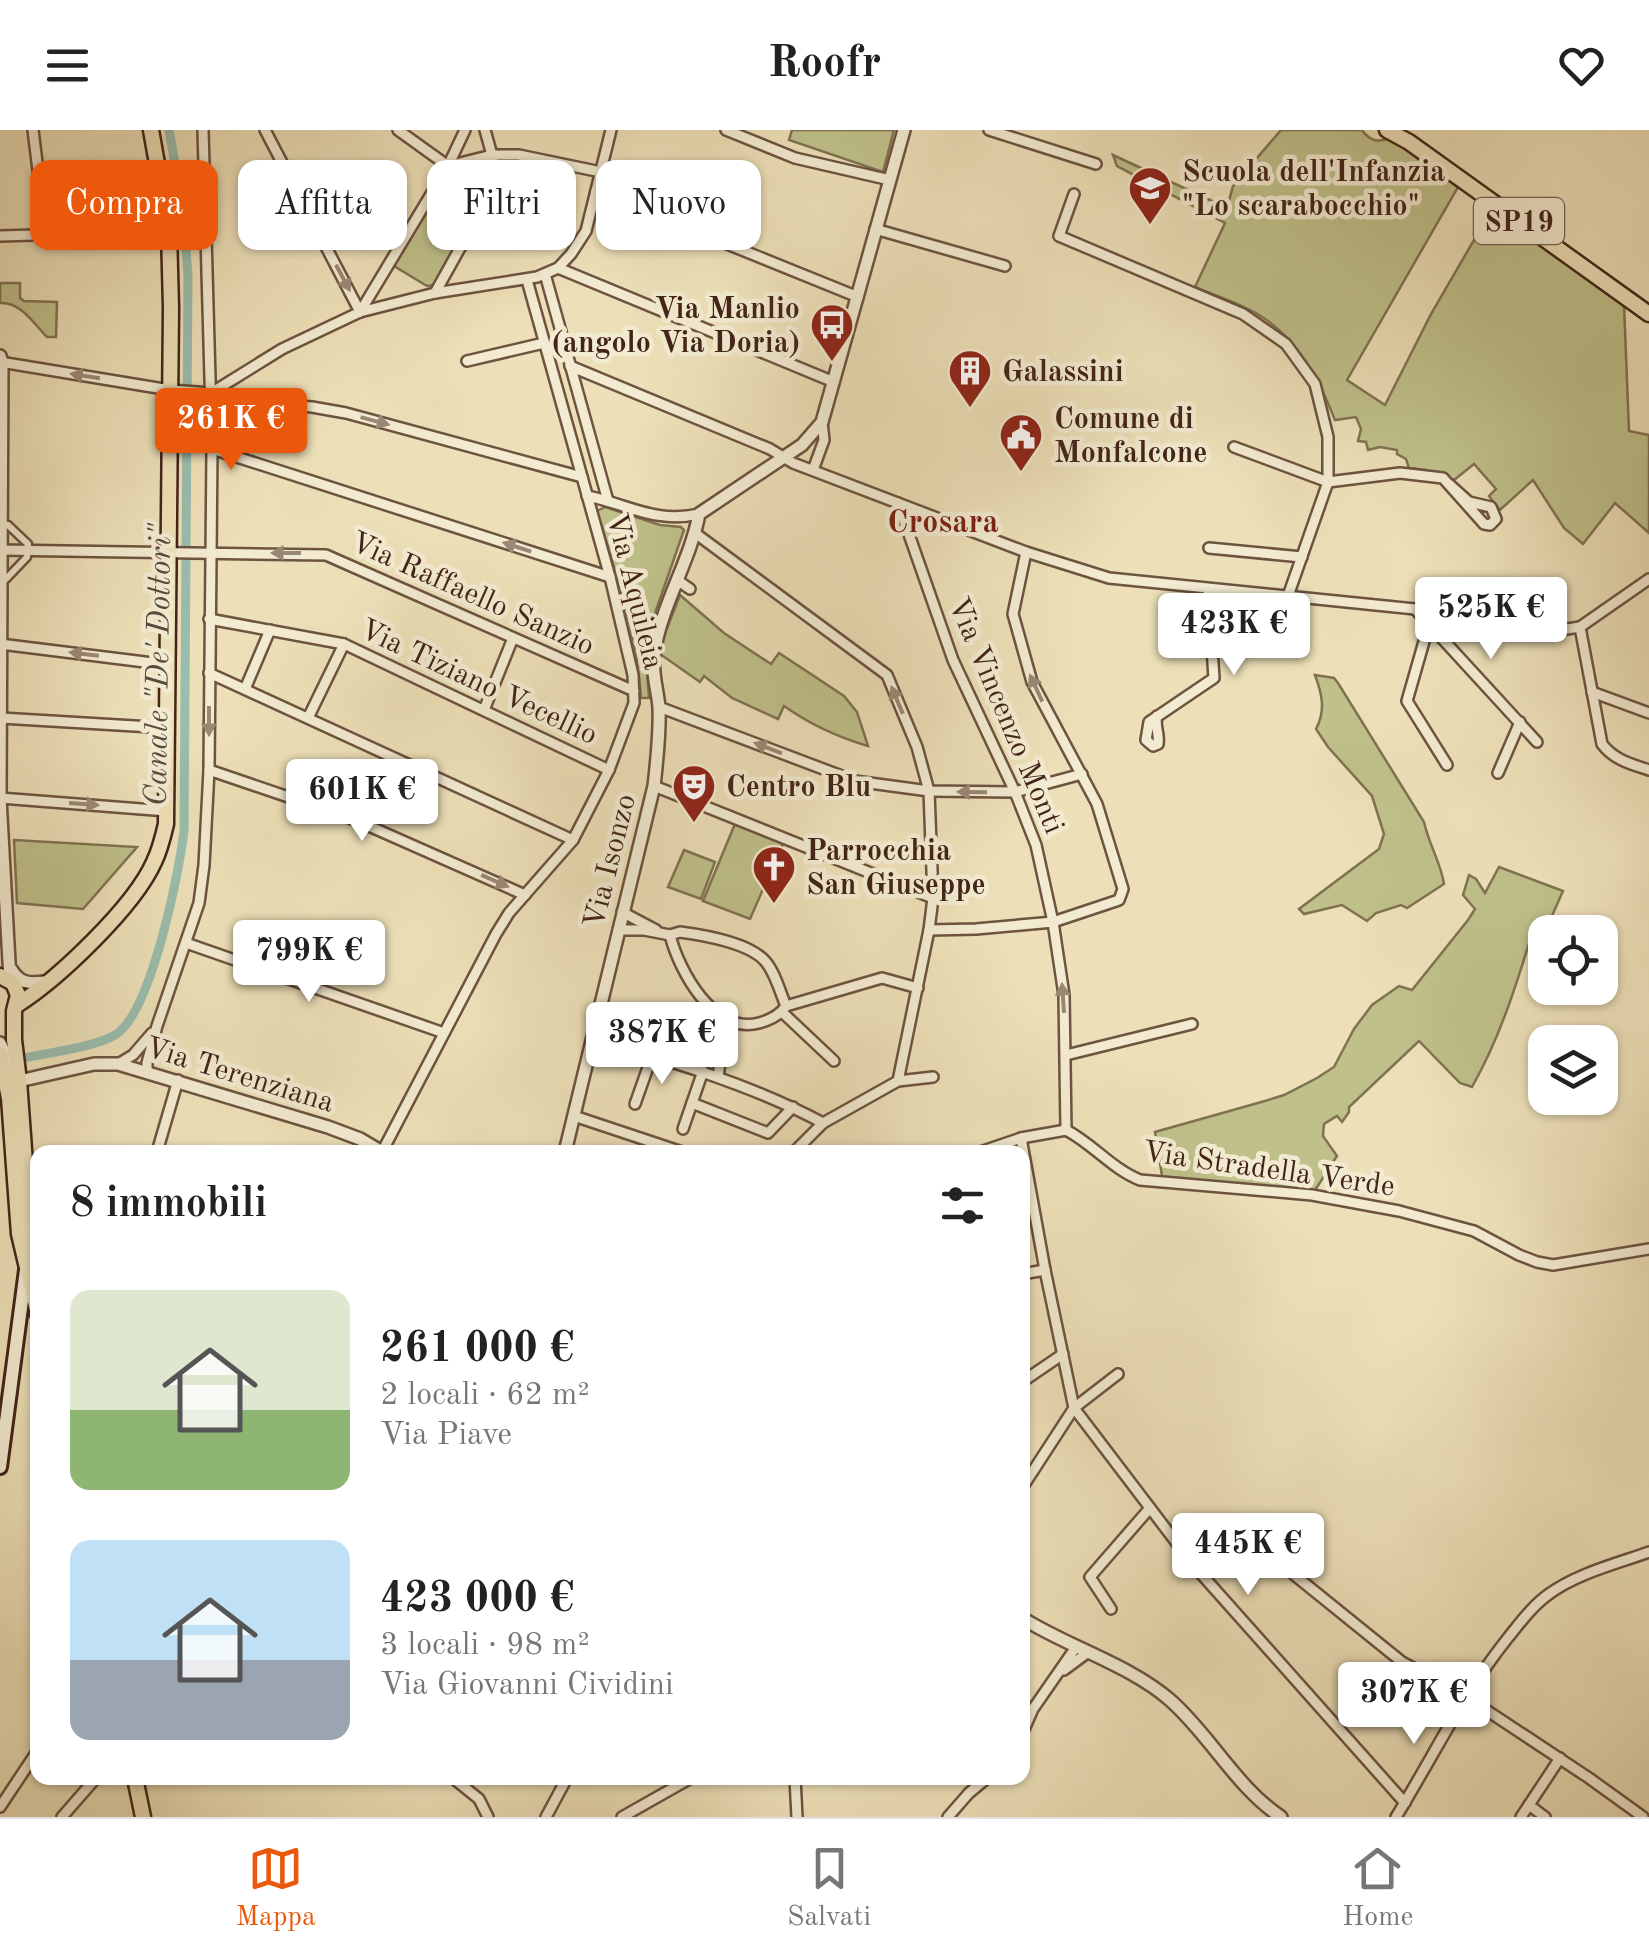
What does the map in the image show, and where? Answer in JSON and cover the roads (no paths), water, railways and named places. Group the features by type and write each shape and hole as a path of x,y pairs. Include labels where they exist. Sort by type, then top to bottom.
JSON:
{"main road":[{"path":"150,130 156,160"},
{"name":"SP19","path":"1383,130 1409,142 1649,314"},
{"name":"SP19","path":"1406,130 1649,304"},
{"path":"10,1012 47,983 125,907 154,862 168,811 168,665 182,390 171,250"},
{"path":"8,981 26,989 47,983"},
{"path":"8,981 18,994 10,1012 7,1041 19,1081 30,1190"},
{"path":"7,1041 47,983"},
{"path":"0,1054 9,1098 18,1234 30,1282"},
{"path":"0,1467 30,1248"},
{"path":"136,1785 143,1817"}],"street":[{"path":"33,130 37,160"},
{"path":"147,1071 156,1026 200,903 204,865 209,770 212,449 203,130"},
{"path":"265,130 360,312"},
{"path":"398,130 440,160"},
{"path":"451,160 465,130"},
{"path":"435,293 495,184 485,130"},
{"path":"604,160 610,130"},
{"path":"726,130 795,158 890,180"},
{"path":"812,470 824,440 822,422 904,130"},
{"path":"989,130 1096,164"},
{"path":"474,160 519,155 596,171"},
{"path":"211,393 282,349 360,312 435,293 527,280 558,268 586,231 596,191"},
{"path":"1074,194 1060,236 1243,314 1286,344 1315,384 1328,437 1328,482 1288,596"},
{"path":"360,312 427,201"},
{"path":"875,228 1005,266"},
{"path":"0,236 30,235"},
{"path":"742,250 858,297"},
{"path":"558,268 834,382"},
{"name":"Via Aquileia","path":"545,274 608,501"},
{"name":"Via Aquileia","path":"386,1145 496,934 573,840 610,770 634,702 633,675 610,577 527,280"},
{"path":"467,361 544,343"},
{"path":"8,981 0,798 1,360 211,393 222,400 346,413 582,477"},
{"path":"570,366 770,449 794,464 1026,552 1110,578 1415,609 1554,631 1580,627 1649,579"},
{"path":"228,384 237,400"},
{"path":"587,496 660,517 698,514 802,444 822,422"},
{"path":"1234,447 1328,482 1400,472 1443,478 1484,524 1496,519 1491,507 1470,502 1449,484"},
{"path":"212,449 610,577"},
{"name":"Via Vincenzo Monti","path":"898,502 953,660 1016,792 1036,845 1064,995 1066,1130"},
{"name":"Via Isonzo","path":"567,1145 654,786 659,742 653,657 698,514"},
{"path":"0,578 6,579 27,554 28,544 8,524 2,524"},
{"path":"695,533 887,675 917,746 929,792 932,898 898,1081"},
{"path":"1209,548 1302,557"},
{"name":"Via Raffaello Sanzio","path":"1,550 27,554 326,555 634,691"},
{"path":"929,930 976,930 1053,922 1119,900 1123,889 1098,804 1032,682 1013,614 1026,552"},
{"path":"677,580 690,590"},
{"path":"1157,716 1214,678 1208,589"},
{"path":"1415,609 1537,742"},
{"name":"Via Tiziano Vecellio","path":"209,619 344,644 610,770"},
{"path":"1429,624 1406,701 1447,765"},
{"path":"1580,627 1602,744 1609,754 1649,770"},
{"path":"245,689 270,630"},
{"path":"484,710 513,638"},
{"path":"0,644 168,665"},
{"path":"308,718 344,644"},
{"path":"209,673 573,840"},
{"path":"1592,692 1649,713"},
{"path":"658,707 855,781 929,792 1016,792 1082,774"},
{"path":"0,718 168,728"},
{"path":"1498,774 1520,722"},
{"path":"209,770 353,820 525,894"},
{"path":"654,786 932,898"},
{"path":"0,798 168,811"},
{"path":"622,912 658,932"},
{"path":"618,930 680,932 756,954 767,962 784,1009 834,1061"},
{"path":"670,934 675,954 701,998 726,1019 746,1025 882,978 918,988"},
{"path":"186,943 444,1033"},
{"path":"8,960 12,972 24,982 47,983"},
{"path":"718,1077 726,1019"},
{"path":"1066,1054 1192,1024"},
{"path":"118,1064 133,1054 156,1026"},
{"path":"592,1039 718,1077 823,1123"},
{"path":"634,1104 652,1056"},
{"name":"Via Terenziana","path":"19,1081 94,1064 118,1064 344,1132 369,1145"},
{"path":"683,1130 703,1072"},
{"path":"801,1145 823,1123 898,1081 933,1077"},
{"path":"159,1145 178,1080"},
{"path":"692,1103 768,1133 793,1107"},
{"path":"574,1116 661,1145"},
{"path":"1000,1145 1066,1130"},
{"name":"Via Stradella Verde","path":"1066,1130 1125,1174 1140,1180 1312,1194 1399,1210 1474,1231 1537,1262 1568,1264 1649,1249"},
{"path":"1021,1138 1022,1145"},
{"path":"1030,1188 1074,1408 1195,1567 1404,1802"},
{"path":"1030,1273 1045,1270"},
{"path":"1030,1376 1062,1354"},
{"path":"1030,1476 1074,1408 1118,1374"},
{"path":"1111,1609 1090,1577 1150,1508"},
{"path":"1251,1540 1402,1662 1465,1696 1643,1817"},
{"path":"1396,1817 1465,1696 1529,1612 1572,1580 1649,1552"},
{"path":"1030,1622 1150,1684 1172,1702 1252,1792 1281,1817"},
{"path":"1030,1715 1054,1678 1082,1650"},
{"path":"1521,1817 1560,1758"},
{"path":"0,1807 30,1762"},
{"path":"62,1817 90,1785"},
{"path":"465,1785 479,1798 488,1817"},
{"path":"546,1817 563,1785"},
{"path":"622,1817 679,1785"},
{"path":"796,1785 797,1817"},
{"path":"948,1817 978,1785"},
{"path":"1529,1805 1545,1817"}],"waterway":[{"name":"Canale \"De' Dottori\"","path":"24,1058 95,1043 115,1035 128,1022 161,941 181,851 188,276 183,209 169,130"}],"place":[{"name":"Scuola dell'Infanzia \"Lo scarabocchio\"","path":"1150,226"},
{"name":"Via Manlio (angolo Via Doria)","path":"832,363"},
{"name":"Galassini","path":"970,409"},
{"name":"Comune di Monfalcone","path":"1021,473"},
{"name":"Centro Blu","path":"694,824"},
{"name":"Parrocchia San Giuseppe","path":"774,905"}],"district":[{"name":"Crosara","path":"943,521"}]}
